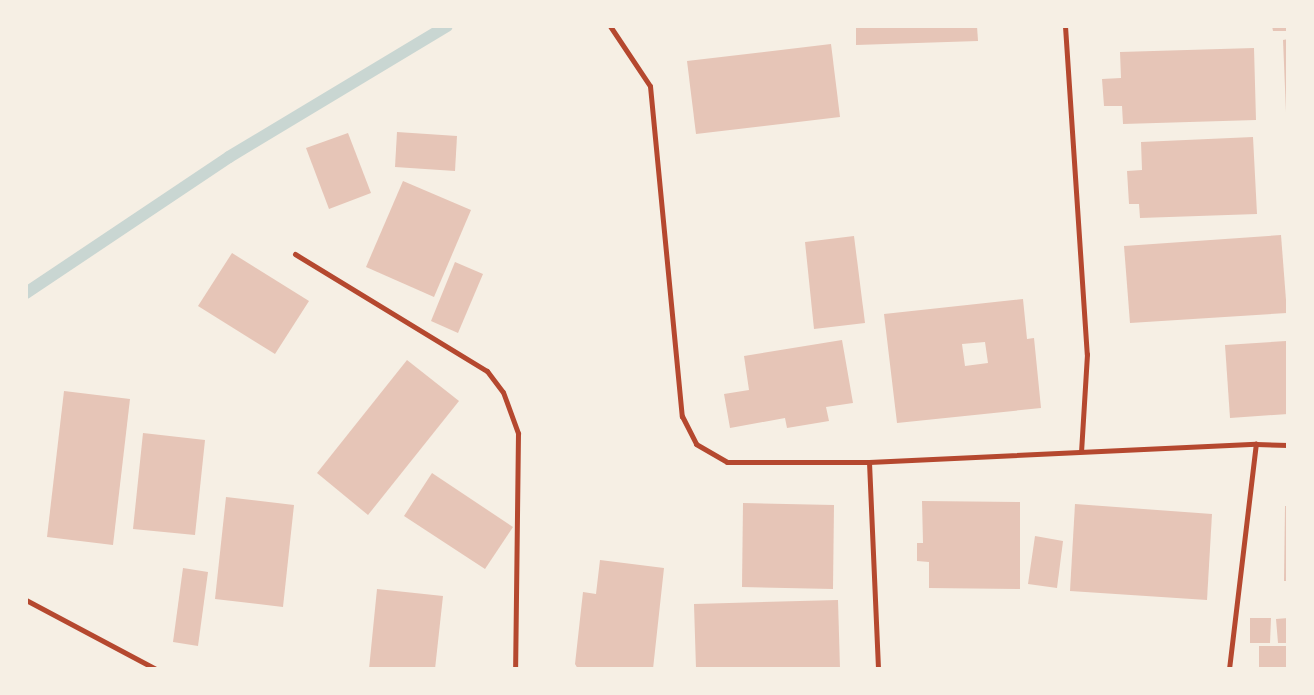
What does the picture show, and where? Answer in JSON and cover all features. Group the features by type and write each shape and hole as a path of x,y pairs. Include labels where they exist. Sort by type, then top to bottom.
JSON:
{"street":[{"path":"610,26 650,86 682,416 696,444 727,462 868,462 1256,444 1288,445"},
{"path":"1065,26 1087,354 1081,452"},
{"path":"295,254 487,371 503,392 518,433 515,669"},
{"path":"1229,669 1256,444"},
{"path":"868,462 878,669"},
{"path":"26,600 156,669"}],"building":[{"path":"856,26 977,26 978,41 856,45"},
{"path":"1272,26 1288,26 1288,31 1273,31"},
{"path":"1288,39 1288,112 1286,112 1283,40"},
{"path":"831,44 840,117 696,134 687,61"},
{"path":"1254,48 1256,120 1123,124 1122,106 1104,106 1102,79 1121,78 1120,52"},
{"path":"397,132 457,136 455,171 395,167"},
{"path":"348,133 371,193 329,209 306,148"},
{"path":"1253,137 1257,214 1140,218 1139,204 1129,204 1127,171 1142,170 1141,142"},
{"path":"403,181 471,210 434,297 366,267"},
{"path":"1281,235 1287,313 1130,323 1124,246"},
{"path":"854,236 865,323 814,329 805,242"},
{"path":"232,253 309,301 275,354 198,306"},
{"path":"455,262 483,274 458,333 431,321"},
{"path":"1023,299 1027,339 1034,338 1041,408 897,423 884,314","holes":["985,342 988,363 965,366 962,344"]},
{"path":"842,340 853,403 826,407 829,421 787,428 785,418 730,428 724,394 749,390 744,356"},
{"path":"1286,341 1288,414 1230,418 1225,345"},
{"path":"407,360 459,401 368,515 317,473"},
{"path":"64,391 130,399 113,545 47,537"},
{"path":"143,433 205,440 195,535 133,529"},
{"path":"432,473 513,527 485,569 404,516"},
{"path":"226,497 294,505 283,607 215,599"},
{"path":"922,501 1020,502 1020,589 929,588 929,562 917,561 917,543 923,543"},
{"path":"743,503 834,505 833,589 742,587"},
{"path":"1075,504 1212,514 1207,600 1070,591"},
{"path":"1285,506 1288,506 1288,581 1284,581"},
{"path":"1035,536 1063,541 1057,588 1028,584"},
{"path":"600,560 664,568 653,669 578,669 575,664 583,592 596,594"},
{"path":"183,568 208,572 198,646 173,642"},
{"path":"377,589 443,596 435,669 369,669"},
{"path":"838,600 840,669 696,669 694,604"},
{"path":"1250,618 1271,618 1270,643 1250,643"},
{"path":"1288,618 1288,643 1278,643 1276,619"},
{"path":"1259,646 1288,646 1288,669 1259,669"}],"waterway":[{"path":"26,293 229,157 447,26"}]}
